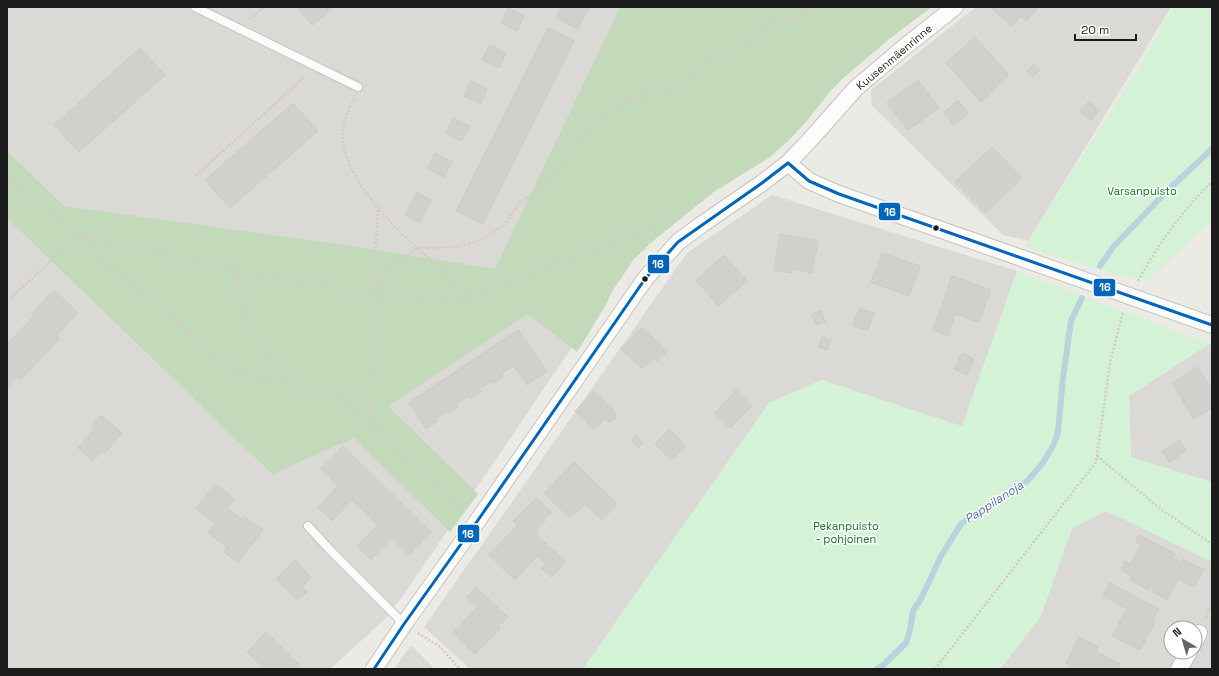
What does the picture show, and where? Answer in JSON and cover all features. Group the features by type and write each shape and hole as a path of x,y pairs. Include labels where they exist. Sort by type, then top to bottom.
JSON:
{"street":[{"name":"Kuusenmäenrinne","path":"374,669 645,280 678,242 788,163 862,83 955,7"},
{"path":"788,163 809,181 839,194 1212,325"},
{"path":"1179,669 1184,660"}],"lane":[{"path":"195,7 358,87"},
{"path":"308,526 404,624"}],"path":[{"path":"373,292 393,267 417,248 457,247 483,240 504,225 519,202 549,183 577,136 620,104 683,83 708,64 772,22 800,16 812,7"},
{"path":"196,176 316,66"},
{"path":"358,87 343,128 344,153 359,182 378,208 400,232 470,296"},
{"path":"7,176 79,234 119,276 154,302 236,373 336,392 476,523"},
{"path":"935,669 1096,462 1110,363 1123,310 1146,265 1171,228 1186,209 1212,182"},
{"path":"373,292 378,208"},
{"path":"79,234 259,278 453,302 682,215"},
{"path":"11,298 79,234"},
{"path":"235,273 242,303 256,335 286,382"},
{"path":"374,427 366,389 377,342 383,294"},
{"path":"1097,456 1162,510 1212,544"},
{"path":"404,624 440,647 460,669"}],"shaded area":[{"path":"7,7 913,7 645,240 407,590 384,620 330,669 7,669"},
{"path":"976,7 1171,7 1028,241 1003,235 872,106 871,90"},
{"path":"772,195 1017,271 962,427 822,380 769,403 583,669 470,669 424,627 687,253"},
{"path":"1209,344 1212,345 1212,669 1000,669 1040,618 1072,528 1106,511 1131,457 1129,396"},
{"path":"411,645 435,669 394,669"}],"green space":[{"path":"620,7 932,7 893,36 842,79 806,122 769,158 715,191 653,241 634,259 613,290 604,308 577,352 528,314 388,406 478,494 450,532 354,438 272,474 7,218 7,151 64,206 359,247 495,269"},
{"name":"Varsanpuisto","path":"1173,7 1212,7 1212,221 1147,280 1125,277 1025,247 1141,64"},
{"name":"Pekanpuisto - pohjoinen","path":"1017,271 1209,344 1129,396 1131,457 1212,482 1212,562 1106,511 1072,528 1040,618 1000,669 583,669 769,403 822,380 962,426"}],"building":[{"path":"296,7 334,7 313,25"},
{"path":"561,7 589,7 578,29 556,18"},
{"path":"991,7 1038,8 1026,21 1021,16 1011,26"},
{"path":"508,8 524,16 517,31 501,23"},
{"path":"548,28 574,41 483,224 456,211"},
{"path":"975,37 1009,75 981,102 946,63"},
{"path":"490,45 506,53 499,68 482,60"},
{"path":"140,48 165,75 79,152 54,125"},
{"path":"1034,64 1040,70 1033,77 1027,71"},
{"path":"918,80 939,108 908,130 887,103"},
{"path":"471,81 487,89 480,104 464,96"},
{"path":"958,100 968,113 954,125 944,112"},
{"path":"1089,101 1099,111 1091,121 1080,111"},
{"path":"293,103 318,131 230,208 205,180"},
{"path":"453,118 470,126 462,141 446,133"},
{"path":"992,147 1022,178 986,213 955,182"},
{"path":"435,153 452,162 444,177 428,169"},
{"path":"417,192 431,200 420,223 405,215"},
{"path":"780,234 818,241 812,273 792,269 792,273 774,270"},
{"path":"882,253 920,266 909,296 871,282"},
{"path":"724,255 747,281 718,306 696,280"},
{"path":"952,276 991,290 979,322 955,314 948,336 933,330"},
{"path":"54,290 78,313 56,336 60,339 20,380 17,377 7,387 7,344 35,315 32,313"},
{"path":"859,308 874,313 868,330 853,326"},
{"path":"821,310 825,322 816,325 811,314"},
{"path":"642,327 667,351 658,361 654,358 642,369 621,349"},
{"path":"518,330 547,371 527,385 498,343"},
{"path":"822,336 831,340 827,350 818,347"},
{"path":"498,343 514,366 501,374 503,377 493,384 491,381 479,389 481,392 471,399 469,396 456,404 458,407 449,414 447,411 435,419 437,422 426,429 409,403"},
{"path":"962,353 974,359 967,375 954,369"},
{"path":"1198,367 1212,390 1212,408 1194,419 1172,383"},
{"path":"736,390 752,406 730,428 715,413"},
{"path":"594,391 614,410 613,411 617,416 610,423 605,418 594,430 575,411"},
{"path":"101,415 122,433 105,453 102,451 93,461 78,448 94,429 91,426"},
{"path":"669,429 686,446 671,460 655,444"},
{"path":"636,435 643,443 638,448 631,440"},
{"path":"1179,440 1186,451 1169,462 1162,451"},
{"path":"343,446 431,532 409,555 392,538 387,543 373,530 378,525 352,500 347,505 333,491 338,486 321,469"},
{"path":"574,462 617,504 602,520 585,504 570,518 544,493"},
{"path":"215,484 235,499 227,508 242,519 244,516 263,530 238,563 224,552 227,547 208,533 215,523 196,509"},
{"path":"333,491 347,505 332,521 318,507"},
{"path":"536,498 552,512 545,519 530,505"},
{"path":"529,505 545,521 537,529 539,531 536,534 566,562 551,577 541,568 545,564 537,556 515,580 489,555 518,525 513,521"},
{"path":"373,530 387,543 371,559 357,546"},
{"path":"1139,535 1175,554 1173,558 1182,563 1183,559 1204,570 1194,587 1178,579 1167,600 1153,592 1155,589 1150,586 1148,590 1130,580 1132,576 1121,570 1125,561 1130,564 1141,545 1136,542"},
{"path":"295,560 311,577 302,587 307,592 298,600 276,579"},
{"path":"1110,583 1159,609 1152,620 1155,622 1140,650 1112,636 1127,609 1103,596"},
{"path":"476,587 508,617 498,626 501,628 475,654 453,633 477,607 467,597"},
{"path":"266,632 300,665 297,669 265,669 247,652"},
{"path":"1079,637 1098,647 1096,651 1120,664 1118,669 1069,669 1071,666 1066,663"}],"waterway":[{"name":"Pappilanoja","path":"1100,266 1114,246 1168,190 1212,149"},
{"name":"Pappilanoja","path":"877,669 906,643 913,611 921,599 941,556 961,524 1027,481 1042,464 1053,446 1058,432 1063,378 1071,321 1082,298"}],"transit line":[{"name":"16","path":"788,163 809,181 839,194 1212,325"},
{"name":"16","path":"374,669 645,279 678,242 788,163"}]}
